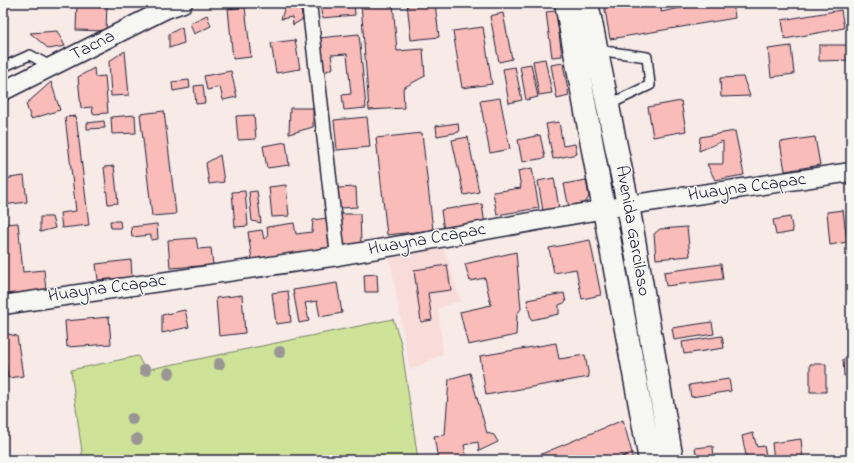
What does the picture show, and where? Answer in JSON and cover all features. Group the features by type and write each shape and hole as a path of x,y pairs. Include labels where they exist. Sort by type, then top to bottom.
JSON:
{"main road":[{"name":"Avenida Garcilaso","path":"566,3 650,460"},
{"name":"Avenida Garcilaso","path":"587,3 628,205 672,460"}],"street":[{"name":"Tacna","path":"3,91 166,9 183,3"},
{"path":"309,3 338,256"},
{"name":"Huayna Ccapac","path":"3,305 338,256 628,205 851,172"}],"lane":[{"path":"597,50 647,57 650,85 608,105"},
{"path":"3,67 30,55 52,67"}],"shaded area":[{"path":"441,240 461,301 438,308 443,354 410,370 388,247"}],"green space":[{"path":"393,319 401,343 418,460 83,460 71,370 138,356 145,370"}],"building":[{"path":"77,3 107,3 106,31 76,30"},
{"path":"286,3 299,3 303,19 293,25 292,17 281,19"},
{"path":"320,3 354,3 355,15 322,18"},
{"path":"361,3 393,3 397,51 423,49 425,76 403,88 404,108 369,110"},
{"path":"407,3 435,3 439,37 411,40"},
{"path":"662,3 661,12 704,3 733,3 735,18 610,39 604,4"},
{"path":"245,7 251,57 233,59 228,9"},
{"path":"841,10 844,28 785,39 782,20"},
{"path":"556,11 562,56 552,57 546,12"},
{"path":"503,13 512,59 499,62 490,16"},
{"path":"207,15 211,26 194,34 190,23"},
{"path":"182,27 184,43 169,48 169,34"},
{"path":"483,27 492,84 462,88 453,31"},
{"path":"57,31 65,46 49,49 30,33"},
{"path":"359,34 366,108 344,110 342,95 351,94 347,54 331,55 333,68 323,73 319,38"},
{"path":"295,40 300,69 276,73 271,43"},
{"path":"819,45 851,45 851,60 819,61"},
{"path":"791,46 794,74 771,77 768,49"},
{"path":"125,51 129,95 111,96 109,61"},
{"path":"545,59 552,93 539,95 533,61"},
{"path":"563,63 569,96 557,99 551,65"},
{"path":"531,64 538,97 526,100 520,66"},
{"path":"515,67 522,100 509,103 503,69"},
{"path":"94,68 95,77 105,76 108,113 93,114 92,107 81,108 78,77"},
{"path":"231,71 237,97 223,100 220,87 207,90 204,76"},
{"path":"743,77 750,96 721,97 720,78"},
{"path":"189,80 190,88 173,91 172,82"},
{"path":"51,82 60,110 31,119 26,104"},
{"path":"203,85 205,103 196,104 194,86"},
{"path":"500,98 510,149 490,153 480,101"},
{"path":"681,101 686,131 653,137 648,107"},
{"path":"290,108 313,108 313,127 289,134"},
{"path":"164,111 176,214 152,216 140,114"},
{"path":"135,115 136,133 112,134 111,117"},
{"path":"254,115 256,139 238,140 236,116"},
{"path":"76,116 89,225 62,228 60,213 76,211 65,117"},
{"path":"367,117 370,147 337,150 334,120"},
{"path":"104,121 105,128 87,129 87,123"},
{"path":"559,122 563,146 575,144 577,154 553,159 546,124"},
{"path":"458,123 459,132 437,136 436,126"},
{"path":"735,131 744,175 715,180 707,164 723,164 723,141 699,151 700,137"},
{"path":"422,133 433,230 387,235 376,138"},
{"path":"540,135 545,158 522,162 518,140"},
{"path":"468,137 479,192 464,195 452,140"},
{"path":"815,137 820,165 785,171 780,142"},
{"path":"3,142 6,159 3,160"},
{"path":"286,142 289,165 267,168 263,146"},
{"path":"220,155 224,182 209,184 206,163"},
{"path":"114,166 118,203 108,204 104,167"},
{"path":"532,168 539,208 497,215 493,192 521,188 518,171"},
{"path":"24,176 27,202 3,205 3,179"},
{"path":"554,178 559,208 543,211 538,181"},
{"path":"586,180 589,197 583,206 569,208 564,184"},
{"path":"286,185 289,216 272,217 269,187"},
{"path":"356,187 357,207 340,208 338,188"},
{"path":"245,191 248,226 235,227 232,192"},
{"path":"257,191 261,223 252,221 249,192"},
{"path":"482,204 485,225 444,231 441,210"},
{"path":"843,210 847,242 830,245 827,212"},
{"path":"341,214 360,214 361,242 347,246 342,242"},
{"path":"40,217 52,217 55,228 40,232"},
{"path":"790,217 793,232 776,235 773,220"},
{"path":"327,218 331,248 252,260 248,232 262,230 264,239 268,237 267,227 294,223 296,234 312,232 313,220"},
{"path":"110,221 120,221 121,228 111,228"},
{"path":"18,223 23,272 44,270 46,291 3,294 3,224"},
{"path":"157,224 158,239 151,240 151,235 132,237 131,227"},
{"path":"687,227 690,256 656,259 654,234 660,229"},
{"path":"196,238 198,249 211,248 213,265 170,268 168,240"},
{"path":"590,240 601,295 582,299 576,269 554,273 549,248"},
{"path":"516,252 521,309 517,314 516,335 468,345 460,312 491,305 485,278 470,281 465,264"},
{"path":"131,260 132,277 98,280 96,264"},
{"path":"721,264 723,279 666,286 664,272"},
{"path":"447,265 451,290 428,293 432,320 421,322 414,270"},
{"path":"377,274 378,292 365,292 364,275"},
{"path":"337,283 342,313 320,317 317,301 305,303 309,321 299,323 293,290"},
{"path":"288,291 291,322 276,324 272,293"},
{"path":"564,293 566,302 559,305 559,314 531,320 527,300"},
{"path":"242,295 245,333 219,336 216,298"},
{"path":"185,310 189,327 162,333 162,315"},
{"path":"109,317 111,344 67,347 65,321"},
{"path":"712,322 714,334 674,340 672,328"},
{"path":"8,334 17,336 23,376 8,378 3,339"},
{"path":"722,336 724,348 684,354 682,342"},
{"path":"556,343 559,359 585,355 589,377 486,395 480,356"},
{"path":"843,359 851,359 851,376 844,376"},
{"path":"810,364 826,364 826,392 810,392"},
{"path":"470,373 487,433 494,435 498,442 479,451 478,442 464,445 467,459 438,460 434,436 445,435 449,379"},
{"path":"729,379 731,391 691,397 689,385"},
{"path":"623,420 632,453 614,460 540,460 539,455"},
{"path":"753,433 757,447 764,446 767,460 747,460 742,436"},
{"path":"801,439 803,460 774,460 772,443"},
{"path":"713,446 714,460 697,460 695,448"},
{"path":"632,453 632,460 614,460"}]}
